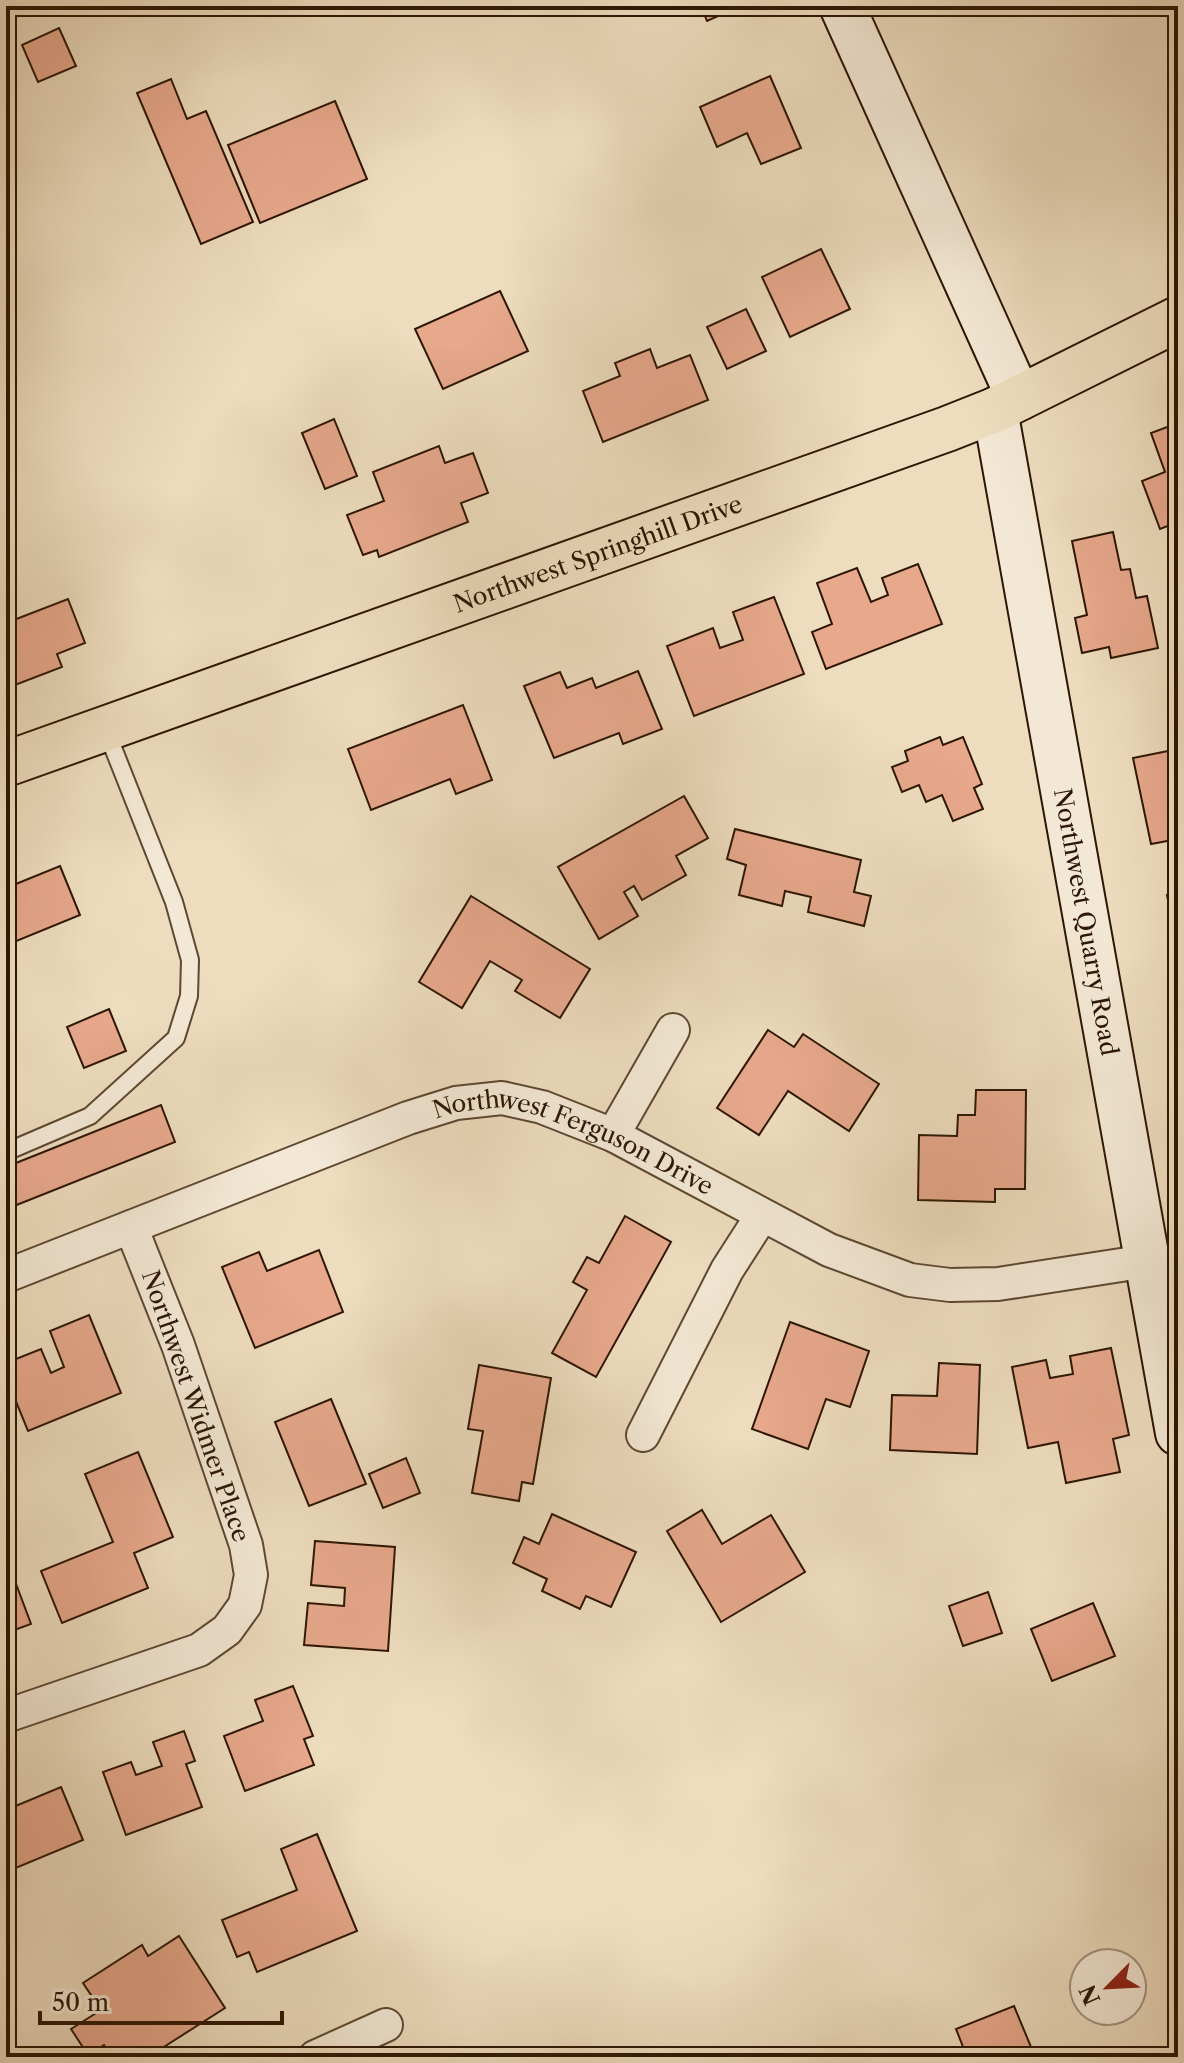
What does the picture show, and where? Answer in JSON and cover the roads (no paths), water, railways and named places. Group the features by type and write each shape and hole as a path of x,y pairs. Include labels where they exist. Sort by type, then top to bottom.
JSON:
{"main road":[{"name":"Northwest Springhill Drive","path":"6,764 1007,404 1178,319"}],"street":[{"name":"Northwest Quarry Road","path":"842,6 1007,404 1178,1433"},
{"path":"613,1135 673,1030"},
{"name":"Northwest Ferguson Drive","path":"6,1276 456,1103 502,1098 542,1107 613,1135 761,1217 867,1266 910,1280 950,1285 1039,1280 1147,1261"},
{"path":"643,1435 727,1270 761,1217"},
{"name":"Northwest Widmer Place","path":"6,1716 199,1650 227,1630 245,1605 251,1575 246,1545 178,1345 131,1227"},
{"path":"315,2057 386,2025"}],"lane":[{"path":"6,1152 52,1135 100,1107 176,1038 189,996 190,960 174,902 105,728"}]}
